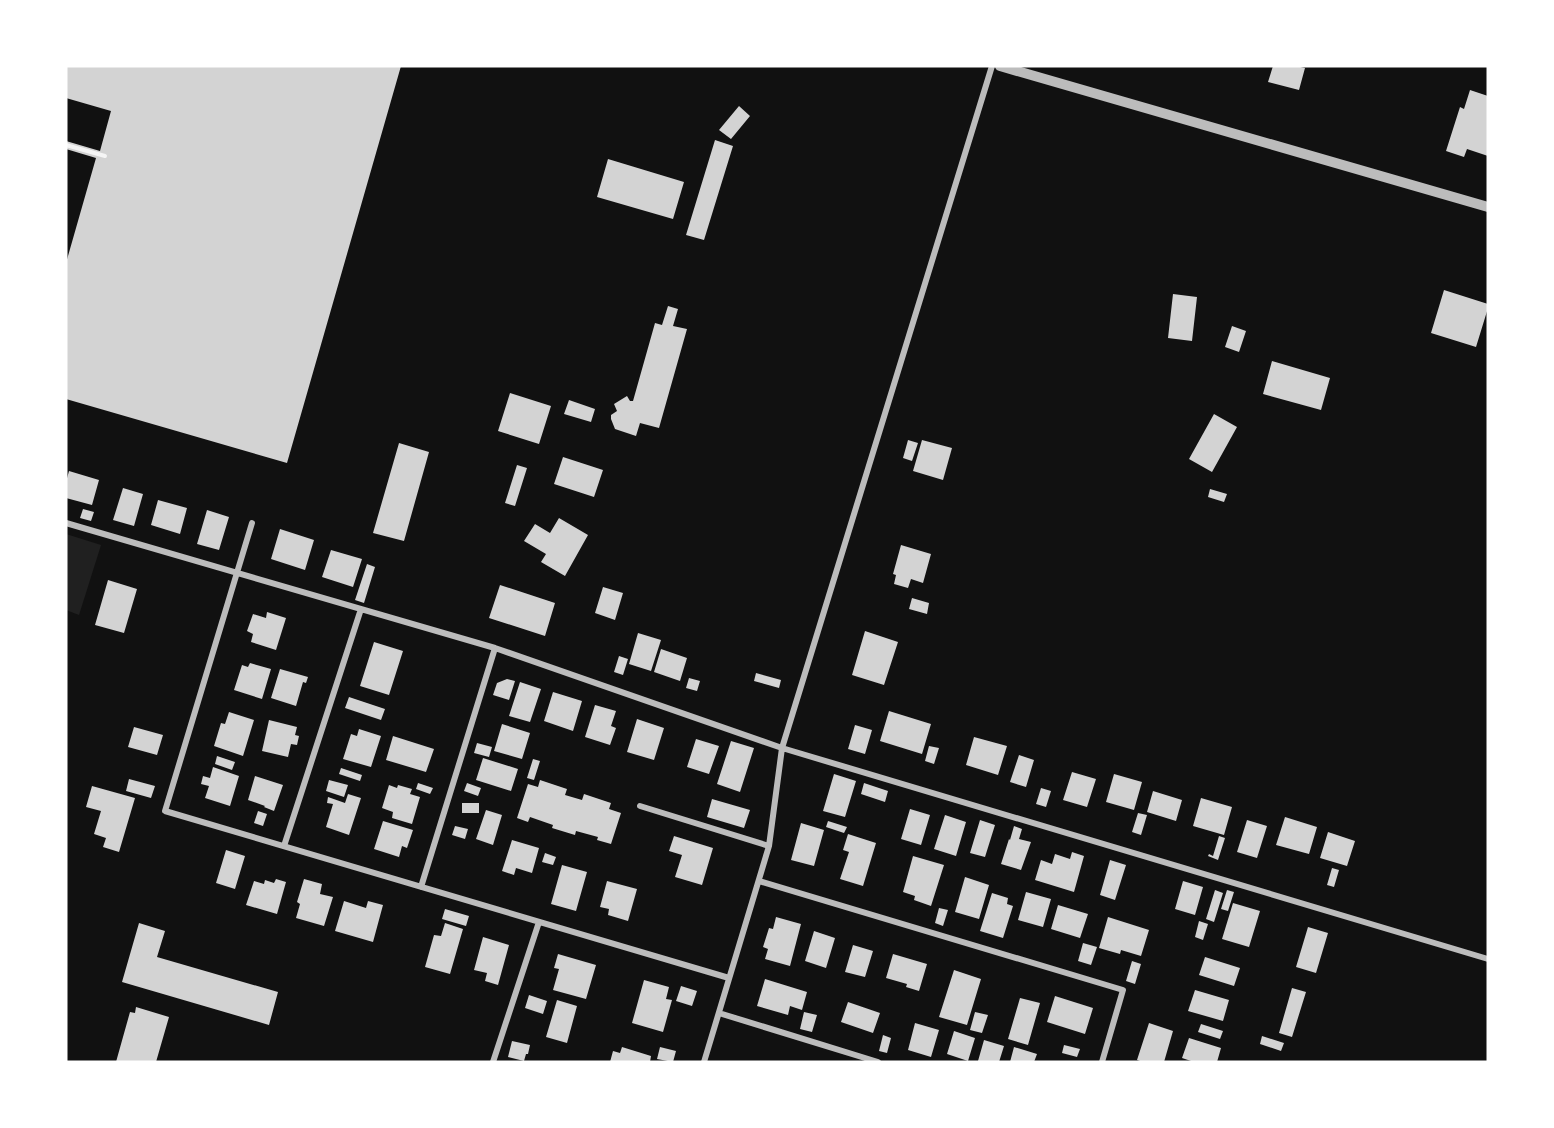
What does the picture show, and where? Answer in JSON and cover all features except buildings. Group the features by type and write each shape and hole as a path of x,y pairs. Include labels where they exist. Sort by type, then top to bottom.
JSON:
{"street":[{"path":"704,1062 769,846 782,747 992,66"},
{"path":"1000,66 1488,207"},
{"path":"66,523 495,648 782,747 1488,959"},
{"path":"252,523 165,811 729,978"},
{"path":"284,846 361,609"},
{"path":"421,886 495,648"},
{"path":"640,806 769,846"},
{"path":"759,881 1123,990 1102,1062"},
{"path":"493,1062 539,921"},
{"path":"719,1013 878,1062"}],"path":[{"path":"66,145 105,156"}],"shaded area":[{"path":"66,534 101,545 79,615 66,610"}]}
